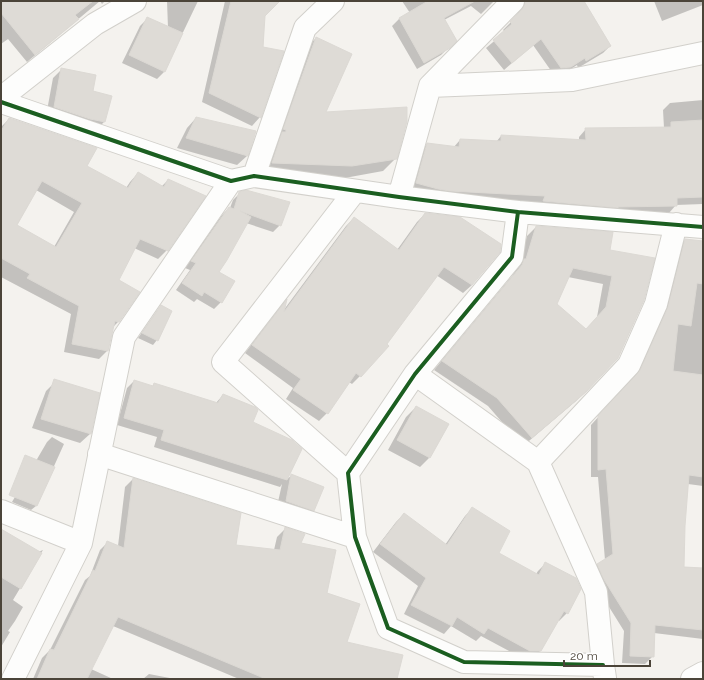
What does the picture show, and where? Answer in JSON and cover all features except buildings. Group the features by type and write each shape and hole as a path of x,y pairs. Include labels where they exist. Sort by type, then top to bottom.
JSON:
{"street":[{"path":"1,98 95,24 135,1"},
{"path":"254,176 304,28 333,1"},
{"path":"399,197 430,86 514,1"},
{"path":"430,86 572,80 703,53"},
{"path":"1,102 231,181 254,176 355,191 518,212 703,227"},
{"path":"13,679 81,543 124,338 231,181"},
{"path":"348,473 223,362 355,191"},
{"path":"415,374 538,462 596,592 604,672 464,662 388,628 355,537 348,473 415,374 512,257 518,212"},
{"path":"538,462 629,365 656,304 676,224"},
{"path":"99,454 355,537"},
{"path":"1,511 81,543"},
{"path":"692,679 703,673"}],"cycle path":[{"path":"1,102 231,181 254,176 399,197 518,212 703,227"},
{"path":"518,212 512,257 415,374 348,473 355,537 388,628 464,662 603,665"}]}
